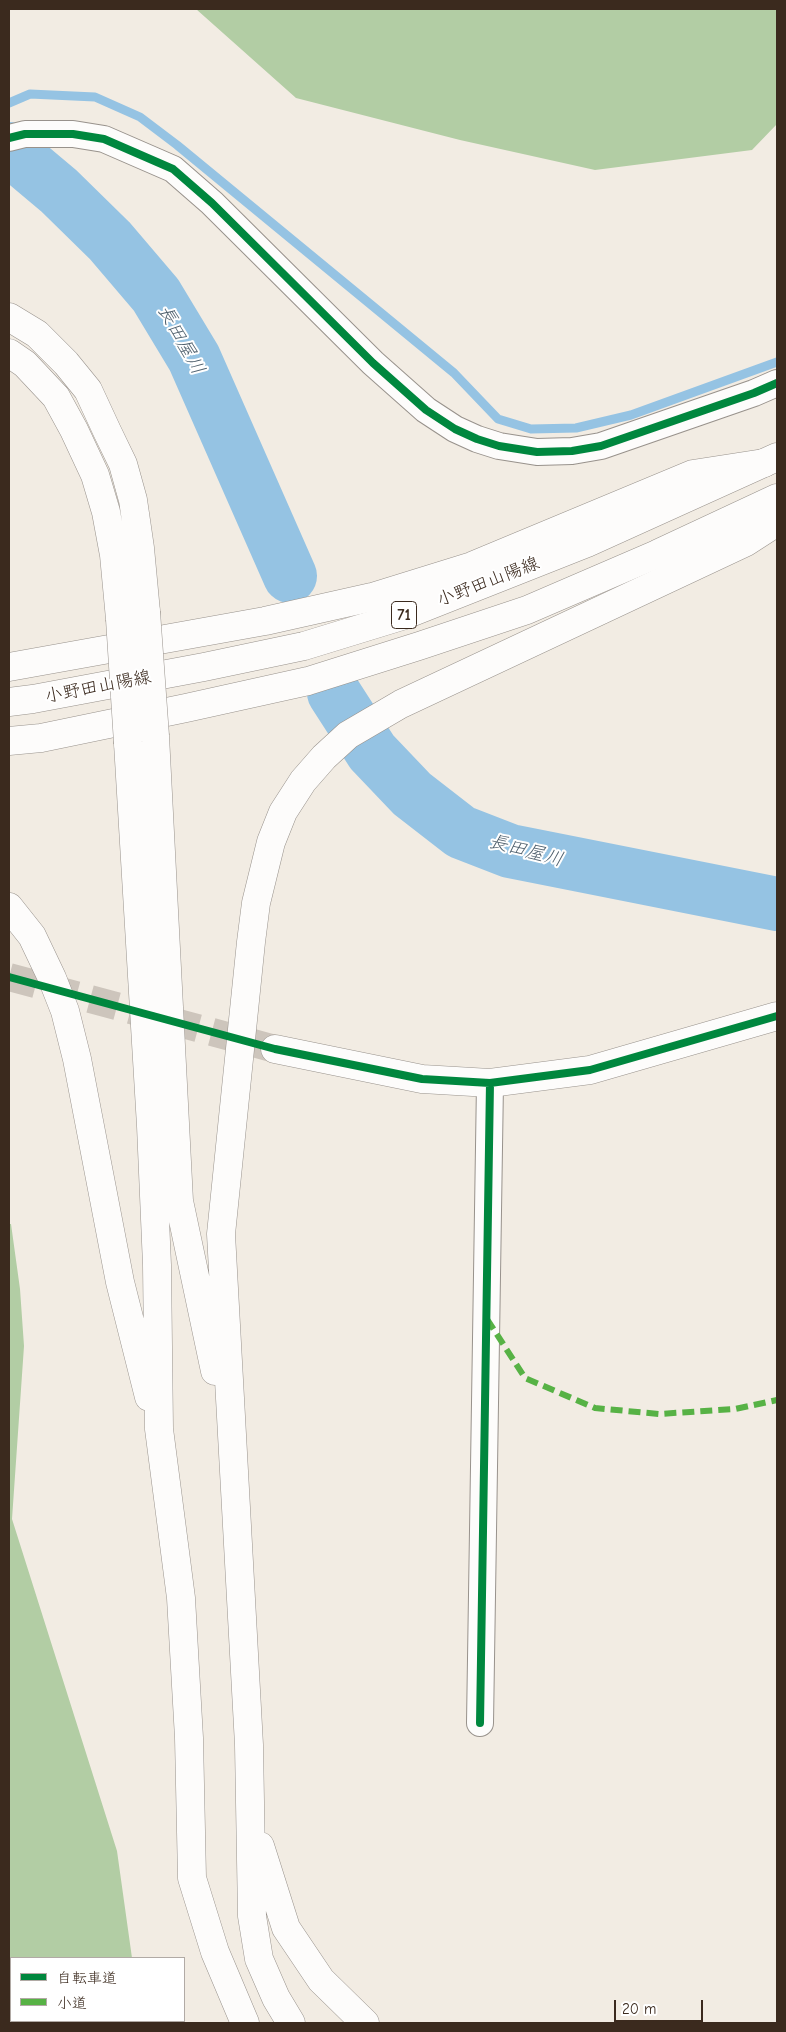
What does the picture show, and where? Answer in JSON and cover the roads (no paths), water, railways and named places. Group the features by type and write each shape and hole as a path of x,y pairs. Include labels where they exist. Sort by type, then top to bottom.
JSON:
{"main road":[{"path":"9,317 37,334 66,362 88,390 122,464 132,500 140,548 156,736 179,1201 233,1453"},
{"path":"9,353 25,364 56,397 74,430 95,475 106,512 114,555 120,619 152,1136 157,1265 159,1429 181,1598 189,1738 192,1878 215,1952 245,2023"},
{"path":"9,667 246,625 372,597 472,566 693,474 771,460"},
{"name":"小野田山陽線","path":"9,702 33,699 304,646 405,615 587,543 771,460"},
{"name":"小野田山陽線","path":"9,741 51,736 308,681 419,646 527,610 656,554 777,498"},
{"path":"291,2023 276,1998 259,1959 252,1916 249,1745 221,1234 256,904 269,851 283,812 304,781 324,756 348,735 393,709 746,542 777,522"},
{"path":"9,907 32,936 65,1011 77,1059 120,1282 138,1357 159,1429"},
{"path":"275,1048 422,1079 490,1083 590,1070 777,1016"},
{"path":"189,1738 199,1844 207,1885 228,1950 261,2023"},
{"path":"249,1814 286,1928 321,1980 365,2023"}],"street":[{"path":"9,138 25,134 73,134 104,139 173,169 212,202 373,363 426,410 455,429 477,439 499,446 537,452 572,451 600,446 777,383"},
{"path":"480,1723 490,1083"}],"waterway":[{"path":"9,103 30,94 95,97 140,117 177,145 454,373 498,419 531,429 576,428 631,415 777,362"},
{"name":"長田屋川","path":"9,149 59,191 110,241 156,295 194,358 290,576"},
{"name":"長田屋川","path":"334,693 372,752 412,794 461,832 510,851 777,904"}],"tunnel":[{"path":"9,977 275,1049"}]}
